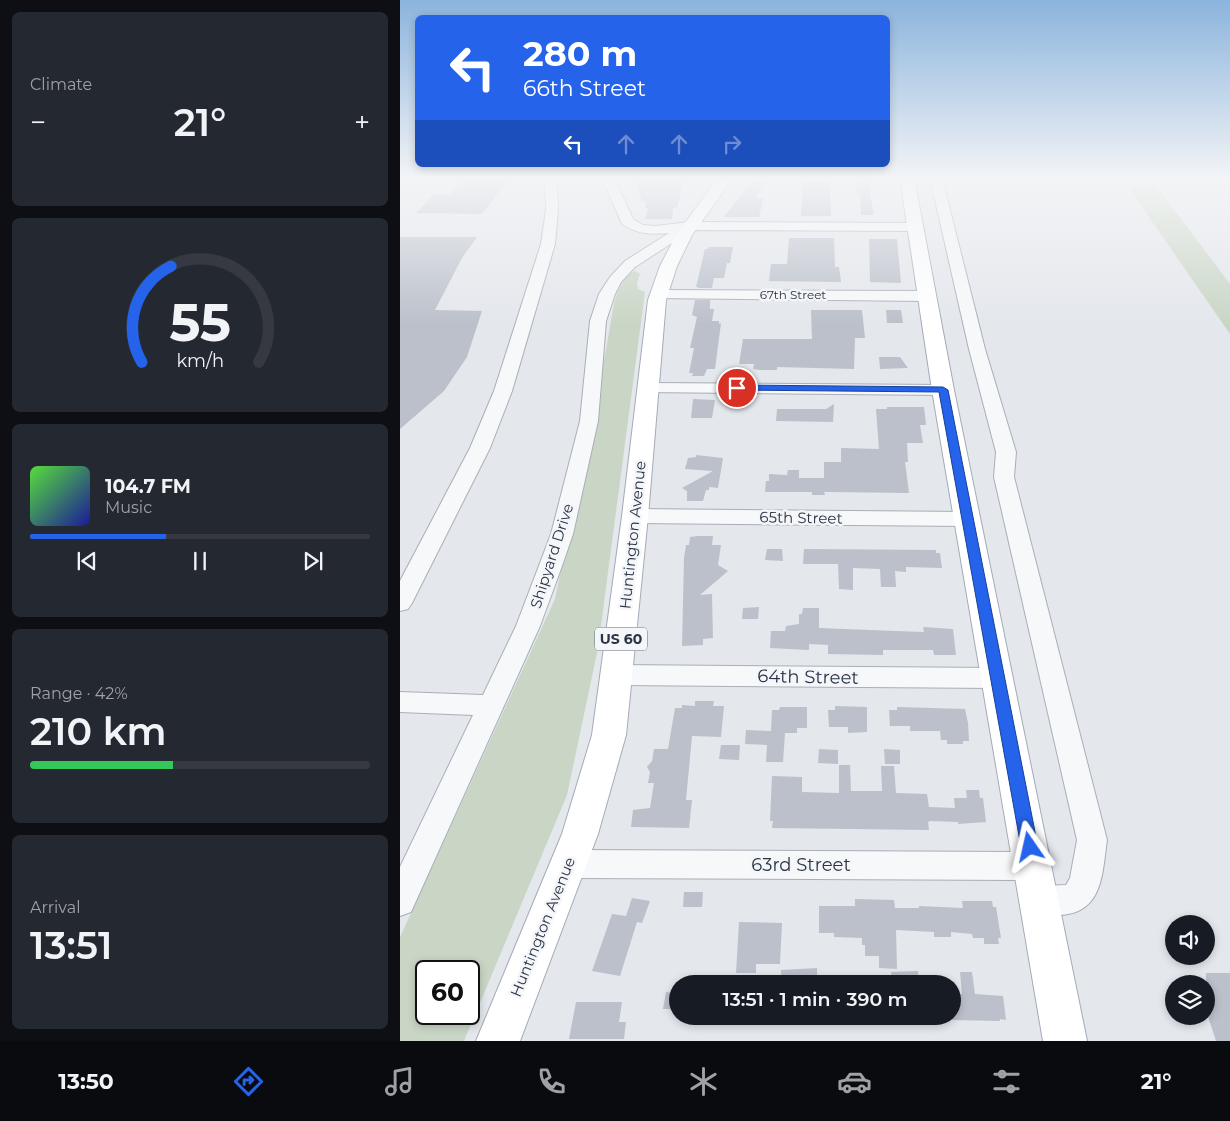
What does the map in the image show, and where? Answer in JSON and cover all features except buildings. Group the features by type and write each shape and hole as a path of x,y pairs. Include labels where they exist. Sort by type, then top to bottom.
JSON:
{"main road":[{"name":"Huntington Avenue","path":"498,1041 568,864 599,774 609,736 618,675 659,294 664,273 675,248 689,227"},
{"path":"915,227 943,390 1065,1041"}],"street":[{"path":"400,603 480,448 503,391 548,244 550,227"},
{"path":"637,227 656,229 683,227"},
{"name":"Shipyard Drive","path":"400,900 528,626 562,534 589,421 598,321 607,294 615,280 630,264 688,227"},
{"path":"820,227 915,227"},
{"path":"948,227 977,348 1006,452 1004,477 1090,826 1091,852 1085,882 1076,897 1067,900 1039,901"},
{"name":"67th Street","path":"659,294 926,296"},
{"path":"648,388 943,390"},
{"name":"65th Street","path":"635,516 968,519"},
{"name":"64th Street","path":"618,675 998,678"},
{"path":"400,702 491,706"},
{"name":"63rd Street","path":"568,864 1033,866"}],"green space":[{"path":"1156,227 1187,227 1230,284 1230,334"},
{"path":"635,271 640,274 637,283 638,289 645,292 598,648 567,795 480,1003 480,960 415,960 415,1025 471,1025 464,1041 400,1041 400,937 555,599 614,303 622,284"}],"route":[{"path":"737,388 943,390 1030,847"}]}
